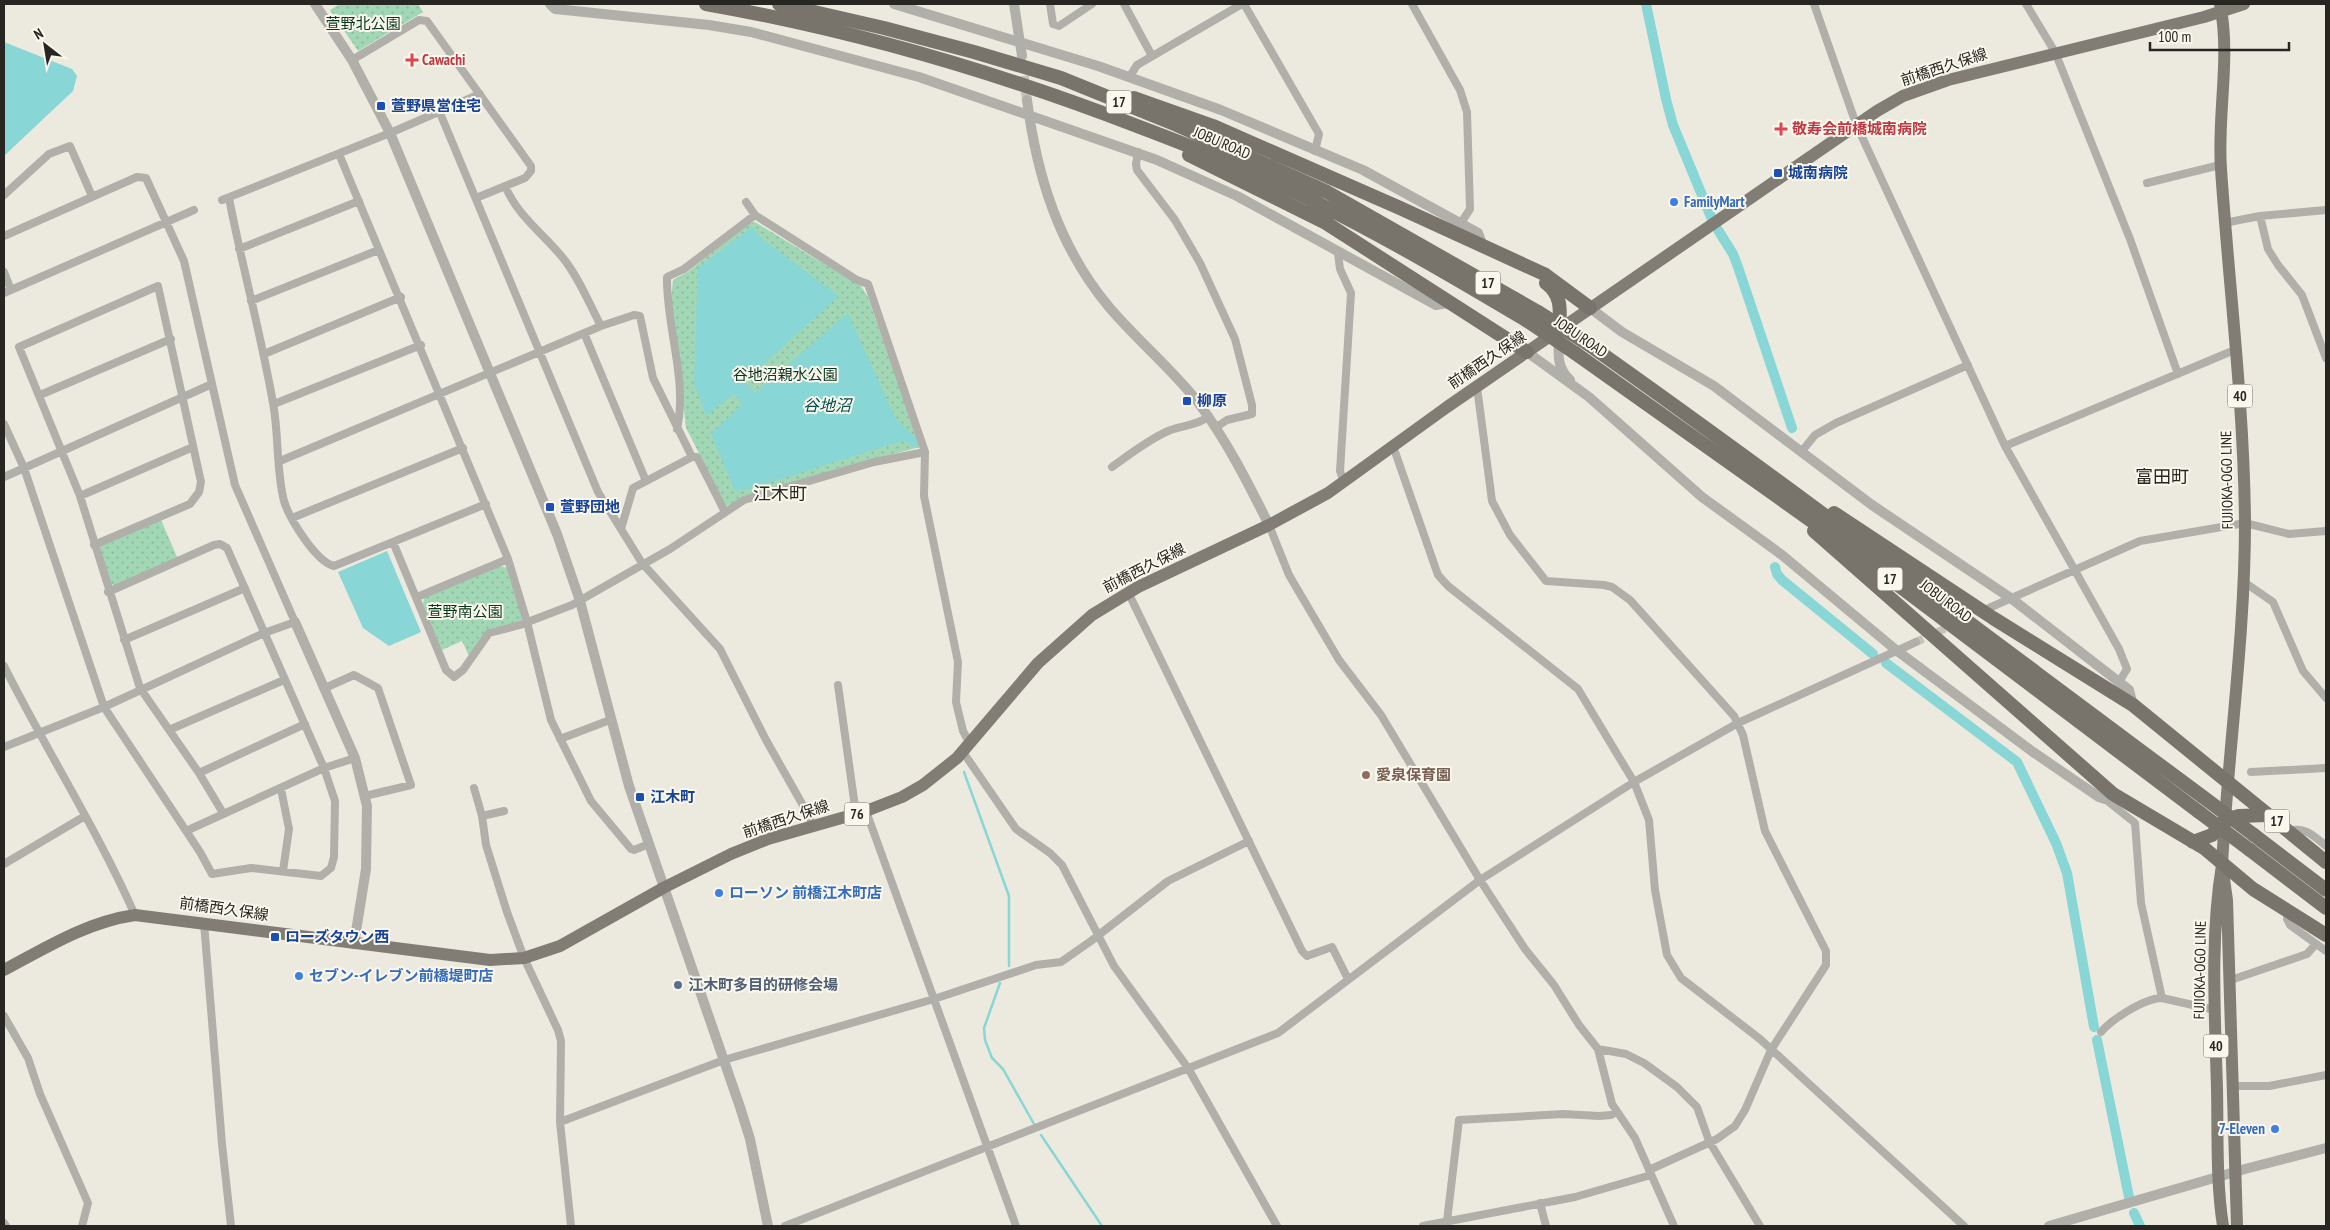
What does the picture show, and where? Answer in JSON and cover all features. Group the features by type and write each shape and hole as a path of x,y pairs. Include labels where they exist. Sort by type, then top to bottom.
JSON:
{"highway":[{"name":"JOBU ROAD","path":"706,4 767,14 880,41 970,66 1072,101 1203,152 1315,202 1588,344 1764,470 2326,890"},
{"name":"JOBU ROAD","path":"779,4 884,28 1060,78 1177,125 1327,192 1532,316 1575,353 1779,498 2326,908"},
{"path":"1060,78 1124,95 1213,126 1544,274 1590,308"},
{"path":"1072,101 1187,154 1326,223 1527,352"},
{"path":"1524,265 1556,293 1560,305 1559,331"},
{"name":"17","path":"1764,470 1790,483 1993,618 2133,705 2326,862"},
{"name":"17","path":"1779,498 1852,567 2109,796 2204,848 2253,889 2289,911 2321,939"},
{"path":"2193,842 2212,835 2224,821 2244,814 2268,815"}],"main road":[{"name":"前橋西久保線","path":"4,970 89,925 110,918 135,915 490,960 524,958 560,946 665,887 731,854 768,839 893,801 923,785 966,748 1052,649 1092,615 1128,592 1269,525 1344,482 1527,352 1856,124 1903,96 1923,88 2221,7 2244,4"},
{"name":"FUJIOKA-OGO LINE","path":"2221,7 2223,47 2220,165 2242,419 2245,523 2244,582 2227,781 2222,865 2218,893 2215,1010 2219,1177 2224,1226"},
{"name":"FUJIOKA-OGO LINE","path":"2222,865 2227,900 2228,981"},
{"name":"40","path":"2228,981 2237,1226"}],"street":[{"path":"315,4 352,60 390,134 557,534 580,600 610,720 629,786 750,1139 768,1226"},
{"path":"550,4 555,9 709,25 751,32 919,77 1030,117 1138,152 1237,196 1436,305 1448,303"},
{"path":"894,4 1130,76 1221,110 1363,170 1478,233 1483,246"},
{"path":"1014,4 1022,56"},
{"path":"1050,4 1054,24 1059,26 1092,4"},
{"path":"1124,4 1152,56"},
{"path":"1130,76 1137,65 1243,4 1319,134 1315,151"},
{"path":"1412,4 1460,90 1467,112 1470,209 1461,224"},
{"path":"1814,4 1856,124 2005,446 2126,664 2125,674 2119,682"},
{"path":"2026,4 2055,52 2130,240 2178,374"},
{"path":"352,60 419,20 427,21 531,166 531,170 525,178 476,198"},
{"path":"480,94 390,134 226,199 264,354 274,404 280,460 280,480 285,502 304,538 327,564 334,566 486,504"},
{"path":"1027,100 1045,190 1054,217 1077,263 1111,309 1172,371 1215,428 1269,525 1284,564 1314,618 1340,660 1381,715 1480,880 1525,949 1554,985 1579,1025 1598,1049 1607,1087 1616,1112 1632,1134 1674,1226"},
{"path":"440,113 598,492 642,563 720,649 766,740 809,816 812,825"},
{"path":"4,195 49,154 70,146 92,196"},
{"path":"1138,152 1137,170 1175,220 1200,263 1234,339 1252,405 1252,414 1227,420 1215,428"},
{"path":"339,154 401,297 508,559 528,622 545,700 560,739 591,801 609,824 634,850 649,844"},
{"path":"2147,183 2220,165"},
{"path":"4,236 137,177 146,178 168,222 184,261 235,485 355,758 365,796 367,806 366,869 354,944"},
{"path":"505,186 530,225 563,258 580,285 600,326"},
{"path":"239,249 359,201"},
{"path":"746,202 755,215 858,280 868,284 925,452 924,496 958,662 956,702 966,748 1016,829 1050,853 1062,865 1114,966 1188,1068 1277,1226"},
{"path":"4,272 8,292 194,210"},
{"path":"2224,224 2260,216 2326,210"},
{"path":"677,430 678,386 666,301 667,277 684,269 755,215"},
{"path":"2260,216 2268,249 2302,295 2326,358"},
{"path":"251,301 376,251"},
{"path":"1338,253 1340,269 1351,293 1340,471 1344,482"},
{"path":"94,545 190,504 195,499 201,482 158,286 19,347 80,496 94,545 108,592 140,688 199,773 223,814"},
{"path":"264,354 401,297"},
{"path":"1590,308 1622,332 1714,386 1899,524 2012,599 2129,690 2133,705"},
{"path":"280,460 600,326 634,315 640,316 653,378 692,457"},
{"path":"1559,331 1559,362 1562,371 1702,497 1782,555 1896,650 2033,752 2109,796 2134,823 2141,903 2162,998"},
{"path":"584,333 646,481"},
{"path":"40,396 171,339"},
{"path":"274,404 421,345"},
{"path":"2005,446 2236,350"},
{"path":"1527,352 1589,397"},
{"path":"1802,451 1816,435 1836,422 1968,365"},
{"path":"4,477 212,384"},
{"path":"1423,1226 1575,1197 1650,1172 1717,1138 1735,1126 1745,1110 1771,1050 1826,965 1826,951 1765,831 1744,735 1738,723 1630,600 1612,587 1604,585 1550,583 1546,581 1530,562 1510,535 1492,501 1477,387"},
{"path":"1112,466 1162,434 1196,424 1208,417"},
{"path":"4,424 24,468 104,707 186,831 212,874 251,868 320,876 331,868 334,857 334,801 324,768 227,548 220,544 214,545 108,592"},
{"path":"1393,446 1438,575 1448,586 1578,689 1634,782 1649,820 1655,890 1667,955 1681,978 1771,1050 1964,1226"},
{"path":"80,496 193,447"},
{"path":"292,518 463,448"},
{"path":"393,542 446,670 454,677 462,670 489,633 528,622 580,600 686,539 744,500 874,462 925,452"},
{"path":"621,529 633,488 692,457 697,457 725,512"},
{"path":"1989,608 2140,541 2245,523 2289,534 2326,531"},
{"path":"417,598 508,559"},
{"path":"2244,582 2273,602 2303,672 2326,698"},
{"path":"124,640 245,588"},
{"path":"1128,592 1302,951 1307,956 1332,947 1348,979"},
{"path":"4,747 104,707 140,688 264,633 295,622"},
{"path":"784,1226 1278,1033 1480,880 1634,782 1738,723 1916,642"},
{"path":"4,666 38,734 114,868 135,915"},
{"path":"325,688 354,675 378,688 411,786 365,796"},
{"path":"169,730 284,680"},
{"path":"838,685 861,812 934,999 1016,1226"},
{"path":"560,739 610,720"},
{"path":"199,773 306,724"},
{"path":"186,831 324,768 355,758"},
{"path":"2251,772 2326,768"},
{"path":"474,788 482,816 486,845 524,958 558,1030 560,1041 560,1122 571,1226"},
{"path":"281,789 289,829 283,871"},
{"path":"482,816 504,811"},
{"path":"4,864 84,816"},
{"path":"2290,831 2297,828 2305,830 2326,846"},
{"path":"560,1122 724,1060 934,999 1036,965 1061,962 1175,877 1249,841"},
{"path":"204,923 222,1144 231,1226"},
{"path":"2228,981 2308,954 2321,939 2326,951"},
{"path":"2101,1032 2143,1003 2162,998 2215,1010"},
{"path":"4,1016 28,1058 40,1094 88,1203 81,1226"},
{"path":"1598,1049 1626,1054 1644,1063 1677,1088 1697,1108 1709,1141 1760,1226"},
{"path":"2231,1086 2269,1086 2326,1075"},
{"path":"1447,1221 1459,1120 1563,1114 1599,1116 1616,1112"},
{"path":"2049,1226 2235,1172 2326,1148"},
{"path":"1540,1204 1546,1226"}],"green space":[{"name":"萱野北公園","path":"340,4 418,4 423,12 358,51 330,10"},
{"name":"谷地沼","path":"755,222 861,286 868,297 920,447 833,470 726,506 686,428 671,300 673,280 689,271 749,223"},
{"path":"161,520 178,559 115,586 108,582 99,550 102,545"},
{"name":"萱野南公園","path":"500,566 508,568 523,616 521,621 489,629 469,656 462,641 442,650 423,605 424,598"}],"water":[{"path":"4,42 72,69 77,76 73,91 4,156"},
{"name":"谷地沼","path":"752,227 762,239 839,296 745,381 755,393 848,313 895,418 916,438 919,444 912,447 905,440 748,489 735,491 711,434 742,404 734,394 706,416 694,383 698,268"},
{"path":"387,551 421,632 389,646 363,628 338,572"}],"waterway":[{"path":"1646,4 1673,125 1711,217"},
{"path":"1718,230 1733,254 1738,267 1792,428"},
{"path":"1775,567 1777,574 1782,580 1873,654"},
{"path":"1886,663 2017,762 2056,843 2067,873 2094,1027"},
{"path":"964,772 1009,896 1009,966"},
{"path":"1000,983 984,1028 985,1040 992,1058 1003,1069 1034,1124"},
{"path":"2097,1040 2129,1197"},
{"path":"1041,1135 1102,1226"},
{"path":"2134,1213 2140,1226"}],"tunnel":[{"path":"1022,61 1027,100"},
{"path":"1916,642 1953,625"}],"place":[{"name":"Cawachi","path":"412,60"},
{"name":"萱野県営住宅","path":"381,106"},
{"name":"敬寿会前橋城南病院","path":"1781,129"},
{"name":"城南病院","path":"1778,173"},
{"name":"FamilyMart","path":"1674,202"},
{"name":"柳原","path":"1187,401"},
{"name":"萱野団地","path":"550,507"},
{"name":"愛泉保育園","path":"1366,775"},
{"name":"江木町","path":"640,797"},
{"name":"ローソン 前橋江木町店","path":"719,893"},
{"name":"ローズタウン西","path":"275,937"},
{"name":"セブン-イレブン前橋堤町店","path":"299,976"},
{"name":"江木町多目的研修会場","path":"678,985"},
{"name":"7-Eleven","path":"2275,1129"}],"district":[{"name":"富田町","path":"2162,477"},
{"name":"江木町","path":"780,494"}],"park label":[{"name":"谷地沼親水公園","path":"785,375"}]}
